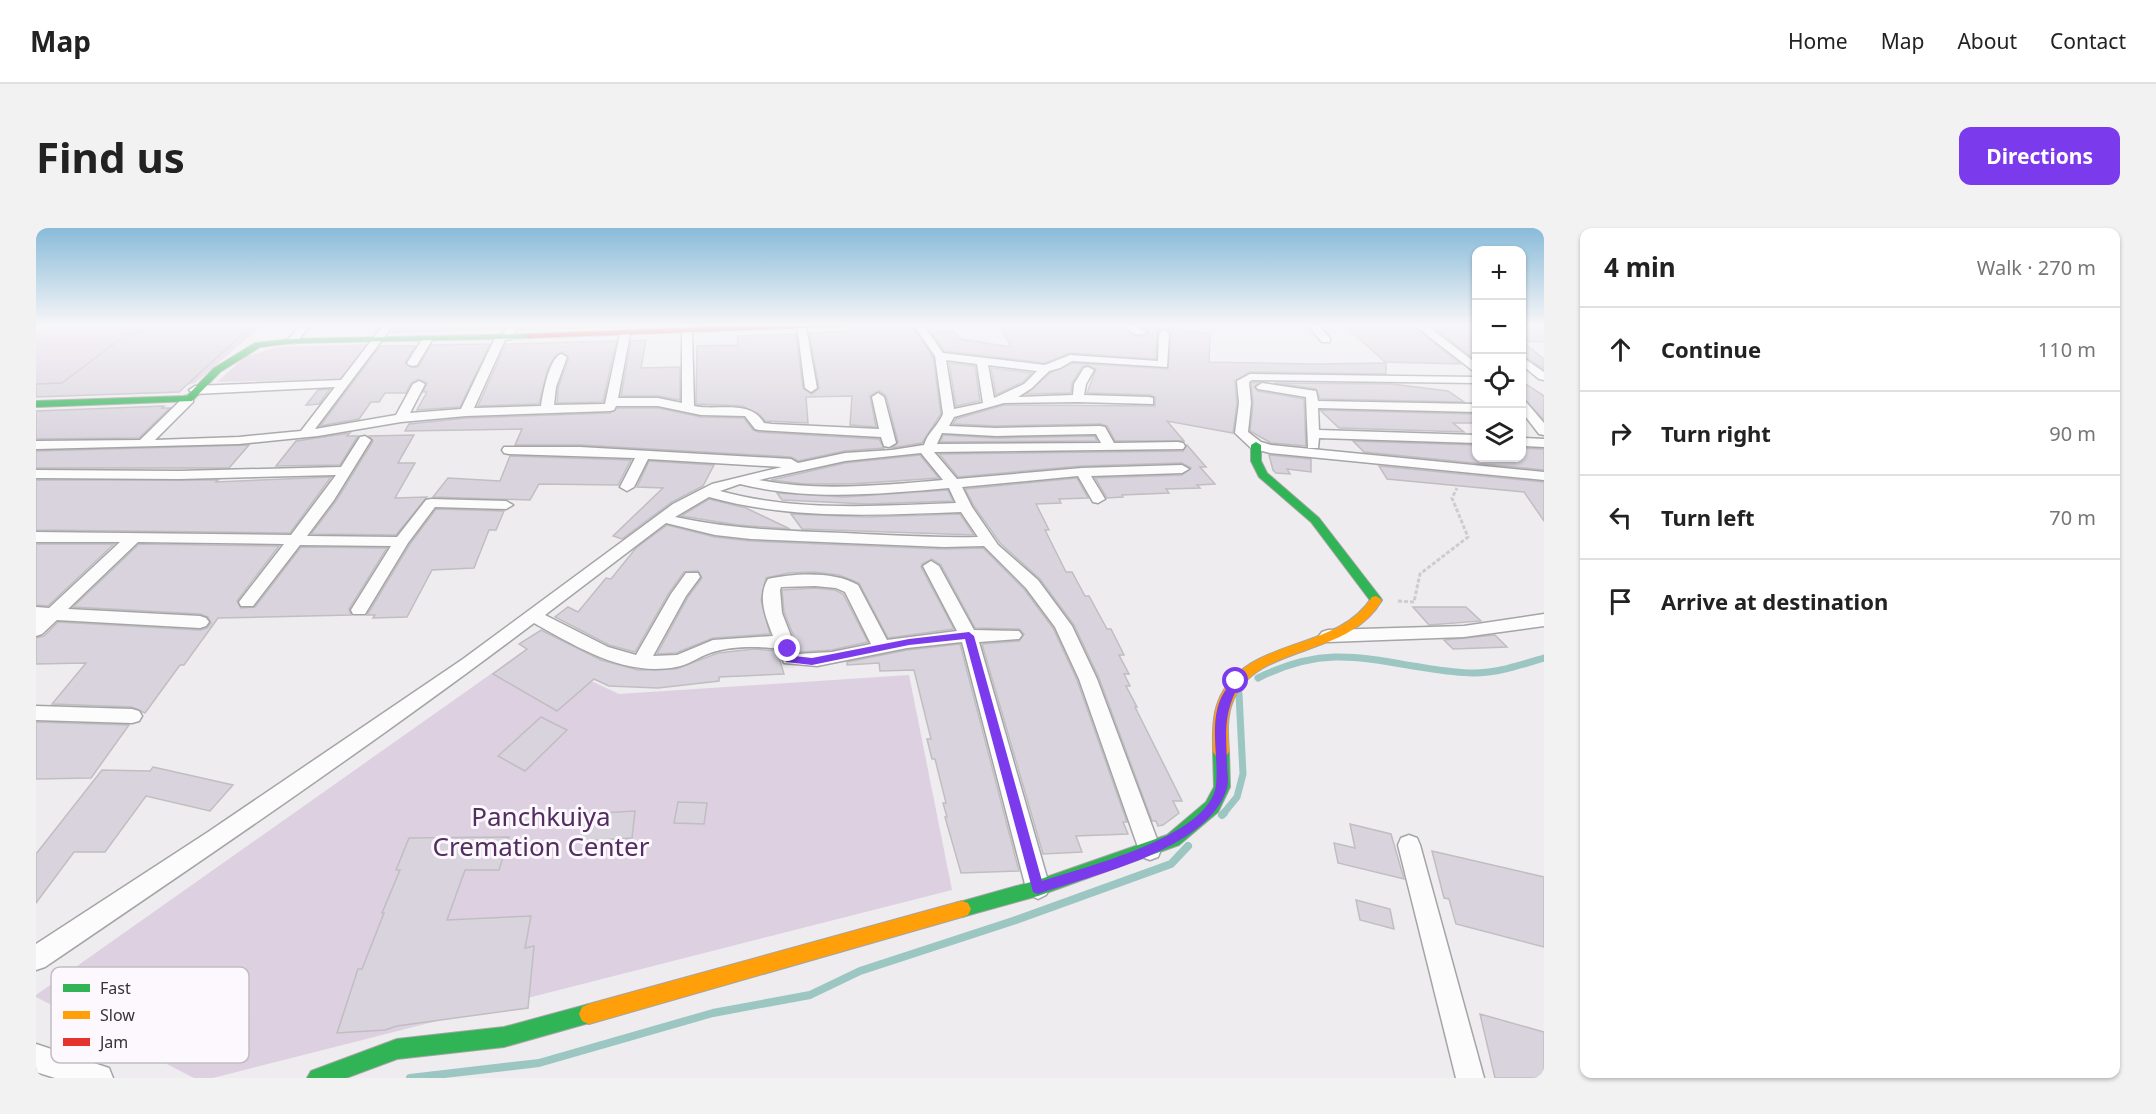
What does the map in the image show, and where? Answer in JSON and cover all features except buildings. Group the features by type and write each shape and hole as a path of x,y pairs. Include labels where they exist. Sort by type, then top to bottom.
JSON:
{"street":[{"path":"144,444 192,394 217,370 227,364"},
{"path":"305,434 358,364"},
{"path":"466,412 491,364"},
{"path":"547,410 550,387 559,364"},
{"path":"36,445 144,444 305,434 401,418 466,412 610,407 617,364"},
{"path":"688,408 689,364"},
{"path":"807,364 811,388"},
{"path":"926,448 933,434 946,422 949,414 941,364"},
{"path":"982,364 993,402"},
{"path":"1005,364 1163,375 1163,364 1158,364"},
{"path":"949,414 993,402 1025,388 1040,378 1050,367 1058,364"},
{"path":"1526,364 1543,377"},
{"path":"1088,370 1080,384 1077,398 1110,447"},
{"path":"1472,380 1250,377 1243,381 1245,403 1240,433 1246,440 1270,449 1544,476"},
{"path":"1311,378 1314,434 1312,453"},
{"path":"36,404 342,383"},
{"path":"401,418 419,384"},
{"path":"1243,386 1312,399 1472,408"},
{"path":"878,397 892,454"},
{"path":"993,402 1077,398 1149,401"},
{"path":"611,402 658,402 701,411 747,412 753,415 759,426 772,428 887,433"},
{"path":"1526,411 1544,431"},
{"path":"938,429 996,432 1094,421"},
{"path":"1314,434 1472,439"},
{"path":"1334,435 1347,457"},
{"path":"247,602 327,500 343,471 365,440"},
{"path":"1526,442 1544,443"},
{"path":"318,1078 397,1049 504,1037 1038,888 1173,840 1212,807 1222,787 1221,719 1225,700 1236,681 1258,665 1343,630 1365,616 1376,600 1315,520 1263,475 1257,467 1254,455 1256,445"},
{"path":"36,958 216,839 470,663 661,518 707,492 738,480 807,464 845,457 892,454 926,448 1178,446"},
{"path":"926,448 954,484 965,507 993,548 1032,584 1063,626 1088,679 1150,850"},
{"path":"509,450 580,451 807,464"},
{"path":"627,487 643,455"},
{"path":"738,480 784,489 886,489 1082,472 1182,469"},
{"path":"36,474 179,475 343,471"},
{"path":"1082,472 1098,498"},
{"path":"707,492 737,500 795,507 889,510 965,507"},
{"path":"359,610 401,542 431,503 506,505"},
{"path":"661,518 715,530 751,534 944,542 989,541"},
{"path":"36,537 401,542"},
{"path":"36,630 134,537"},
{"path":"931,566 969,636 1038,888"},
{"path":"641,662 679,594 692,577"},
{"path":"881,647 852,589 845,583 799,581 774,583 771,589 774,615 784,643 788,646 790,659 801,662 881,647 969,636 1013,635"},
{"path":"36,613 55,612 200,622"},
{"path":"534,616 594,648 641,662 680,661 705,648 784,643"},
{"path":"1325,636 1445,634 1515,626 1544,620"},
{"path":"36,713 132,716"},
{"path":"1408,845 1470,1078"},
{"path":"36,1058 51,1063"},
{"path":"52,1063 99,1078"}],"path":[{"path":"1376,600 1414,602 1420,574 1468,537 1452,498 1457,488"}],"green space":[{"path":"36,364 218,364 195,383 175,388 36,393"},
{"path":"238,364 355,364 344,379 217,382"},
{"name":"Panchkuiya Cremation Center","path":"525,650 619,694 909,675 952,890 213,1078 194,1078 165,1063 249,1063 249,967 76,967"},
{"name":"Panchkuiya Cremation Center","path":"51,984 51,1005 36,995"}],"waterway":[{"path":"1258,678 1298,662 1334,657 1371,659 1443,671 1473,673 1500,670 1544,658"},
{"path":"1223,814 1237,797 1243,774 1239,694"},
{"path":"410,1078 539,1063 713,1013 810,995 860,971 1013,921 1171,864 1188,846"}],"traffic: fast":[{"path":"36,404 189,399 217,370 227,364"},
{"path":"1256,445 1256,461 1263,475 1315,520 1376,600"},
{"path":"962,909 1038,888 1173,840 1212,807 1222,787 1221,752"},
{"path":"318,1078 397,1049 504,1037 589,1014"}],"traffic: slow":[{"path":"1221,752 1223,708 1234,684 1249,670 1267,660 1350,627 1366,615 1376,600"},
{"path":"589,1014 962,909"}],"route":[{"path":"788,649 790,659 801,662 909,642 969,636 1038,888 1173,840 1212,807 1222,787 1221,719 1225,700 1236,681"}]}
